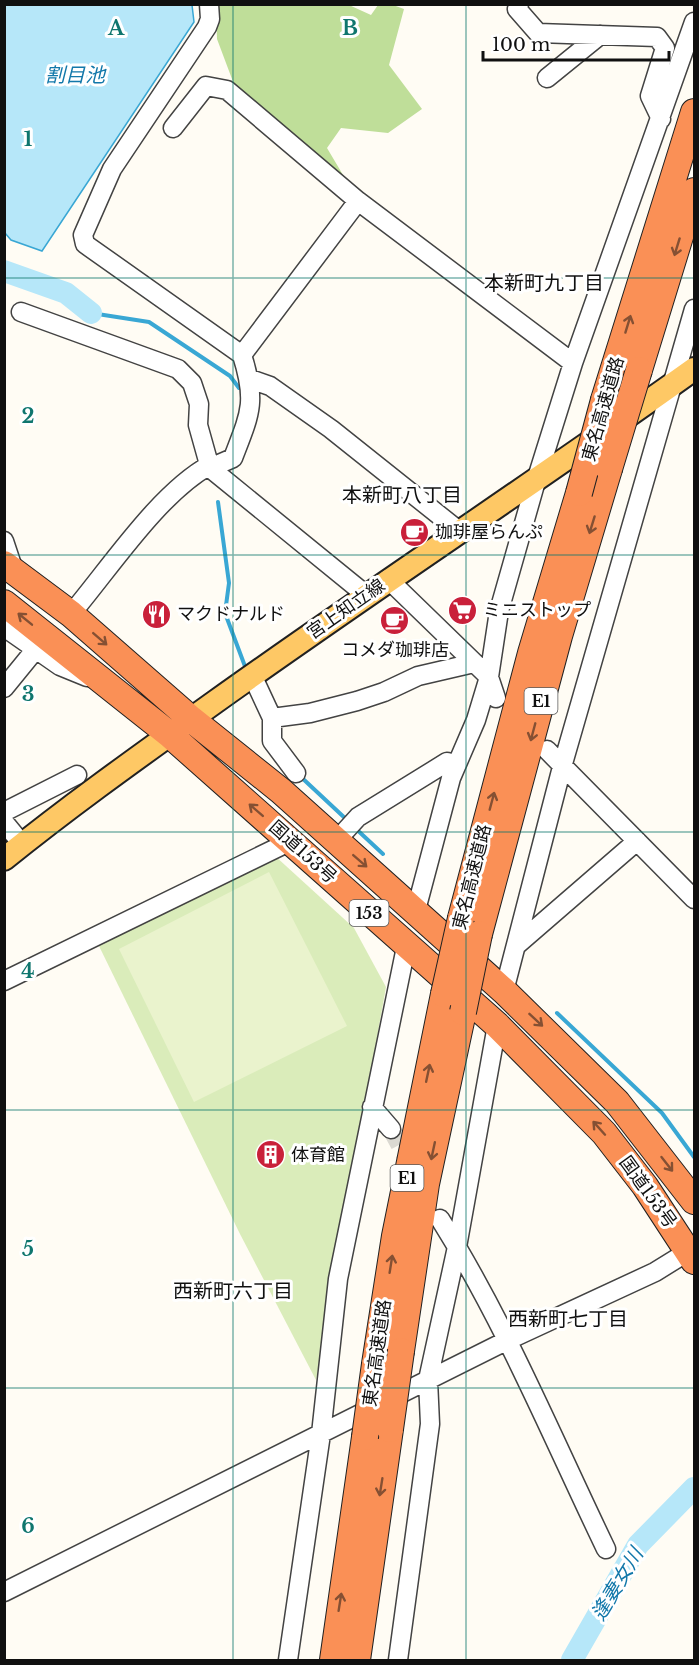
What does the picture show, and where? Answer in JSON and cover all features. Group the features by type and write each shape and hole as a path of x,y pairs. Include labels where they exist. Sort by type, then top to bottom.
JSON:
{"highway":[{"name":"東名高速道路","path":"357,1660 426,1184 463,1012 470,926 531,653 604,400 694,112"},
{"name":"東名高速道路","path":"333,1660 395,1236 444,994 470,926 694,191"},
{"name":"国道153号","path":"9,568 71,614 191,719 281,791 504,991 617,1102 694,1201"},
{"name":"国道153号","path":"4,603 169,734 497,1025 604,1133 693,1253"}],"main road":[{"name":"宮上知立線","path":"4,859 169,734 252,675 388,579 536,481 694,369"}],"street":[{"path":"71,614 148,518 188,477 233,458 249,414 253,395 243,355 85,244 83,235 112,169 207,27 210,19 209,4"},
{"path":"519,4 517,9 538,33 657,37 665,48 650,96 661,118"},
{"path":"416,910 455,764 476,720 489,678 499,611 536,481 573,363 694,22"},
{"path":"547,78 600,35"},
{"path":"173,128 206,86 227,90 358,201 573,363"},
{"path":"243,355 358,201"},
{"path":"504,991 562,767 694,309"},
{"path":"21,312 178,369 192,383 199,404 198,425 210,466 366,595"},
{"path":"250,379 270,386 331,429 459,531"},
{"path":"4,541 9,568"},
{"path":"388,579 489,678 496,698"},
{"path":"4,627 60,666 105,684"},
{"path":"4,688 35,650"},
{"path":"272,718 310,713 357,701 384,692 418,676 474,663"},
{"path":"252,675 272,718 272,741 296,773"},
{"path":"547,750 694,899"},
{"path":"337,840 358,817 447,762 455,764"},
{"path":"4,812 77,775"},
{"path":"4,822 22,844"},
{"path":"518,944 637,841"},
{"path":"4,981 291,842"},
{"path":"288,1660 321,1434 338,1279 406,946"},
{"path":"398,1660 430,1424 428,1380 457,1247 497,1025"},
{"path":"372,1107 391,1129"},
{"path":"440,1220 457,1247 506,1341 606,1549"},
{"path":"4,1592 506,1341 693,1253"}],"green space":[{"path":"216,5 349,5 371,15 378,5 393,5 404,9 389,65 422,109 388,133 341,128 327,148 349,185 235,87 217,39"},
{"path":"274,855 354,928 386,987 316,1380 240,1234 98,944"},
{"path":"269,872 347,1026 194,1102 119,949"}],"water":[{"name":"割目池","path":"4,5 192,5 194,22 42,251 11,240 5,233"}],"waterway":[{"name":"割目池","path":"4,271 66,293 91,313"},
{"path":"91,313 149,322 230,376 239,388"},
{"path":"218,502 229,583 225,613 246,669"},
{"path":"301,777 347,820"},
{"path":"354,827 383,854"},
{"path":"557,1013 662,1113 694,1157"},
{"name":"逢妻女川","path":"572,1660 638,1545 694,1488"}],"tunnel":[{"path":"391,1129 412,1168"}],"place":[{"name":"珈琲屋らんぷ","path":"414,532"},
{"name":"ミニストップ","path":"462,610"},
{"name":"マクドナルド","path":"156,614"},
{"name":"コメダ珈琲店","path":"395,621"},
{"name":"体育館","path":"270,1155"}],"district":[{"name":"本新町九丁目","path":"544,283"},
{"name":"本新町八丁目","path":"402,495"},
{"name":"西新町六丁目","path":"233,1291"},
{"name":"西新町七丁目","path":"568,1319"}]}
